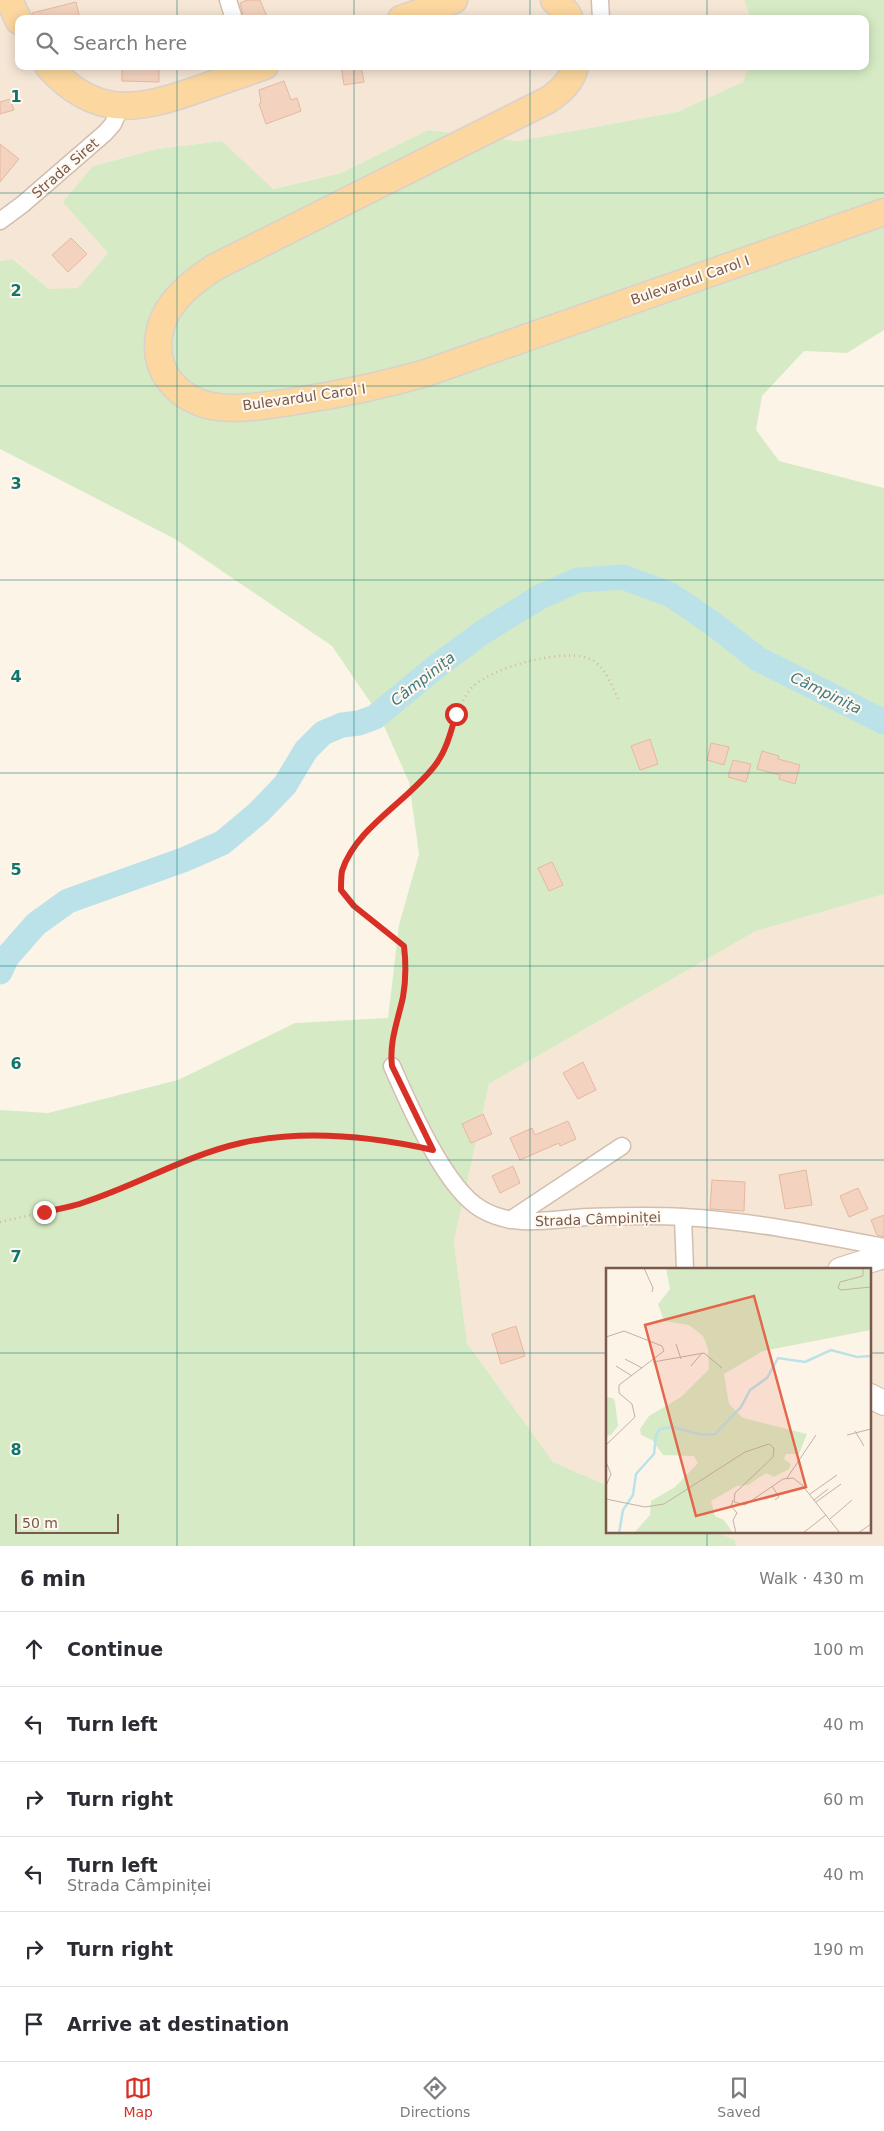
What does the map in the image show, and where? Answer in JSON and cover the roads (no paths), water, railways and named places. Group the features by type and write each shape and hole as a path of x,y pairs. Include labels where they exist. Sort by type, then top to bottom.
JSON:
{"main road":[{"path":"9,0 16,15"},
{"path":"412,15 454,0"},
{"path":"554,0 569,15"},
{"path":"52,70 68,86 92,100 121,106 154,104 249,70"},
{"name":"Bulevardul Carol I","path":"573,70 569,81 548,100 216,268 196,280 172,304 161,327 158,353 161,367 167,380 192,400 210,406 228,408 280,404 384,385 426,373 884,212"},
{"path":"846,1268 884,1256"},
{"path":"872,1397 884,1404"}],"street":[{"path":"228,0 233,15"},
{"path":"600,0 601,15"},
{"name":"Strada Siret","path":"0,221 23,204 106,133 121,106"},
{"name":"Strada Câmpiniței","path":"392,1066 433,1150 461,1192 470,1201 488,1213 510,1220 532,1222 621,1216 683,1217 776,1226 884,1247"},
{"path":"510,1220 622,1146"},
{"path":"683,1217 685,1268"}],"waterway":[{"name":"Câmpinița","path":"0,972 7,957 36,924 68,901 183,860 222,843 258,813 285,785 306,750 323,733 342,725 359,723 375,717 437,666 483,632 540,597 578,580 623,577 671,595 712,623 758,659 884,722"}]}
